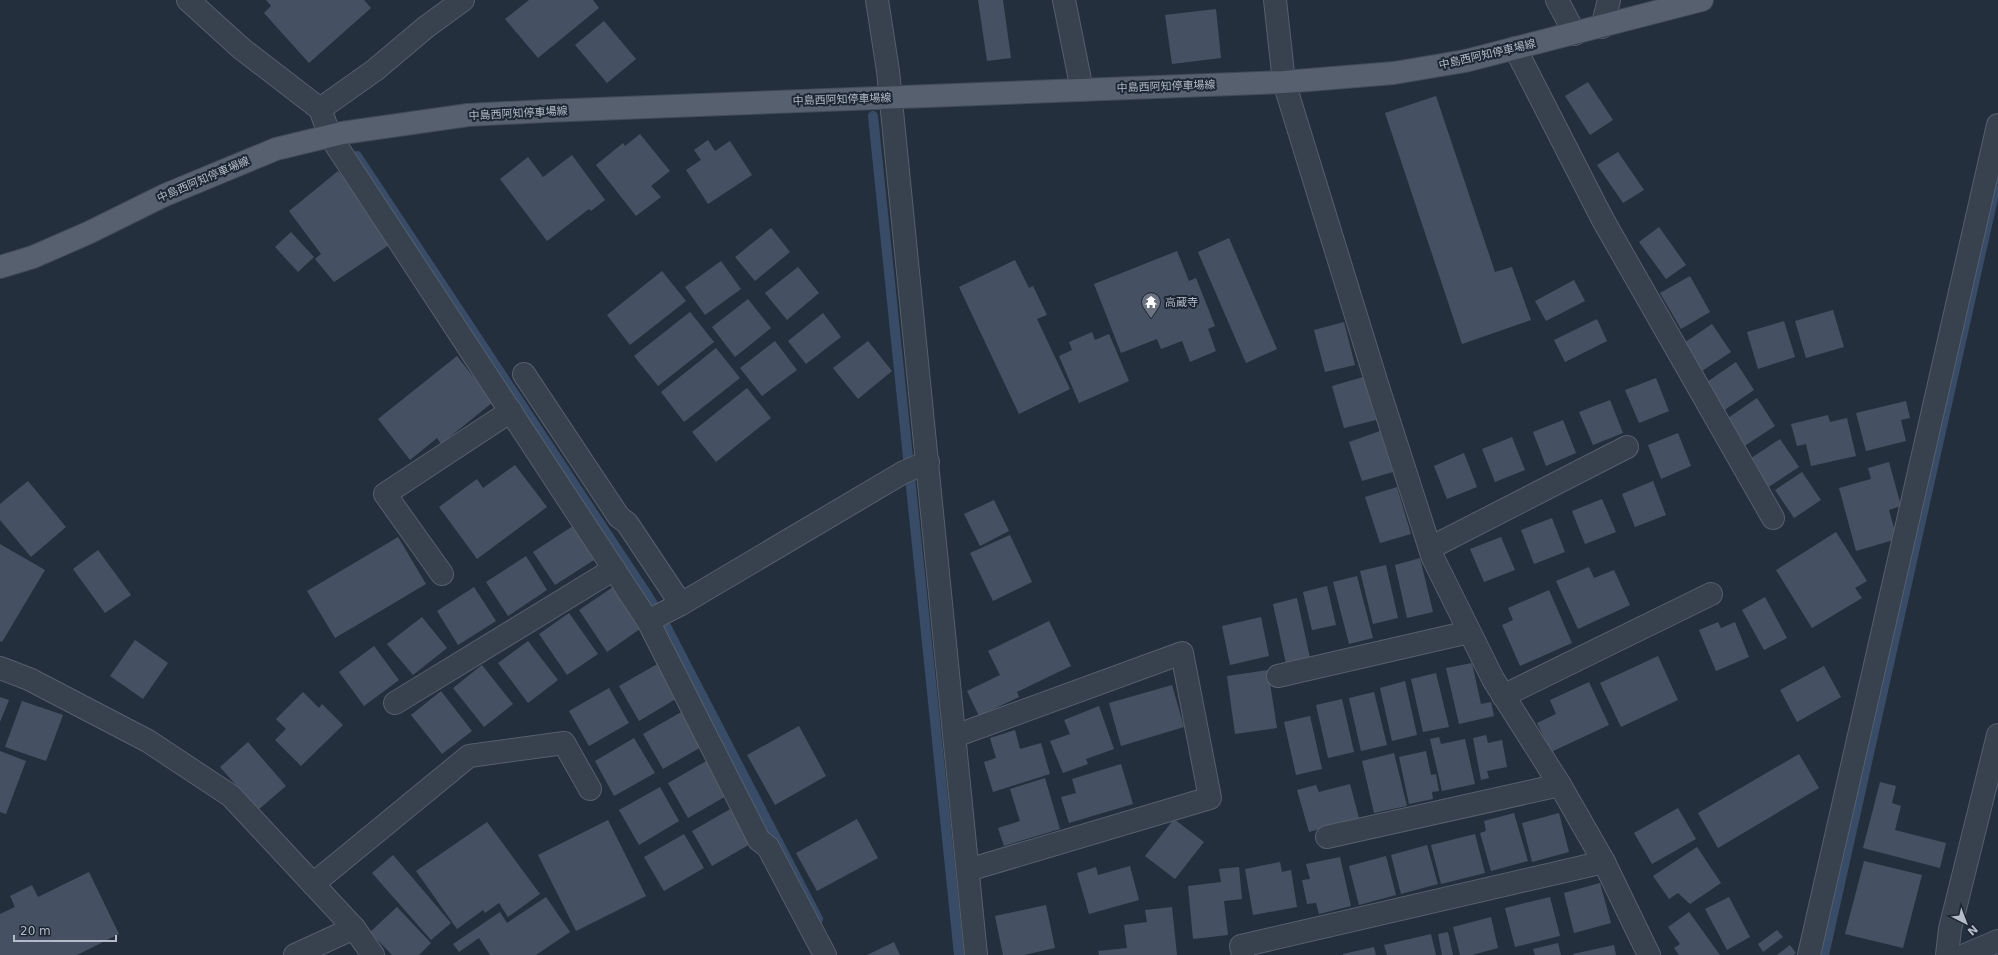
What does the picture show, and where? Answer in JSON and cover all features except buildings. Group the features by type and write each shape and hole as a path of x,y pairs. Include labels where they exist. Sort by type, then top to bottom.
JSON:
{"main road":[{"name":"中島西阿知停車場線","path":"0,267 40,254 88,233 165,195 276,148 330,136 468,116 890,97 1284,82 1394,73 1465,61 1602,27 1702,0"}],"street":[{"path":"188,0 242,48 320,109 330,136 614,569 662,613"},
{"path":"320,109 375,70 426,27 463,0"},
{"path":"877,0 888,71 917,467 955,736 976,955"},
{"path":"1064,0 1082,90"},
{"path":"1275,0 1284,82 1430,548 1493,680 1560,785 1604,862 1649,955"},
{"path":"1557,0 1574,34"},
{"path":"1602,27 1610,0"},
{"path":"1516,48 1603,220 1773,518"},
{"path":"1809,955 1998,125"},
{"path":"524,374 619,517 627,523 662,613 759,840 768,847 825,955"},
{"path":"442,574 386,494 511,410"},
{"path":"1430,548 1627,447"},
{"path":"662,613 917,467"},
{"path":"395,703 614,569"},
{"path":"1503,696 1711,594"},
{"path":"1278,676 1470,632"},
{"path":"955,736 1182,652 1210,798 968,870"},
{"path":"0,668 29,679 148,741 231,796 354,928 374,955"},
{"path":"1947,955 1950,929 1998,735"},
{"path":"313,884 469,756 564,743 590,789"},
{"path":"1327,837 1560,785"},
{"path":"1243,955 1241,946 1604,862"},
{"path":"295,955 354,928"},
{"path":"1965,955 1998,941"}],"waterway":[{"path":"873,116 959,955"},
{"path":"357,156 648,596 666,626 818,919"},
{"path":"1824,955 1998,176"}],"place":[{"name":"高蔵寺","path":"1151,319"}]}
